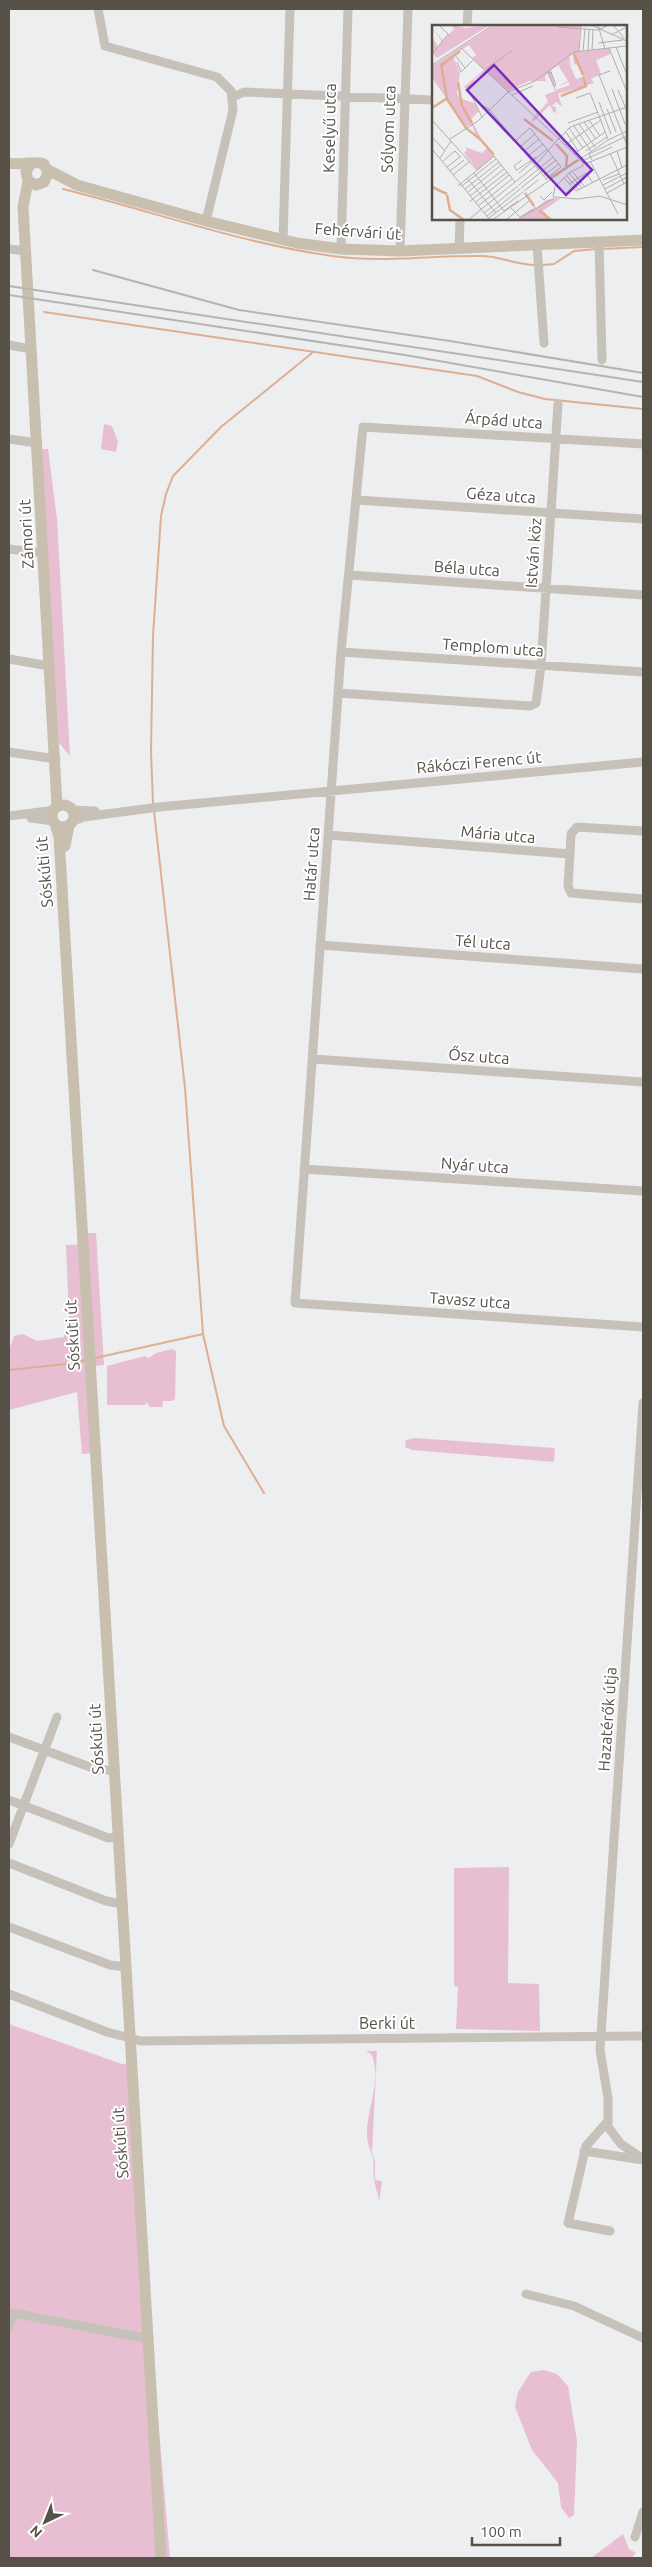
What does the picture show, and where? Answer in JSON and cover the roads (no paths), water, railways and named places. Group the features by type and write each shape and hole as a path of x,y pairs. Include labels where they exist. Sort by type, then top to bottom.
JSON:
{"main road":[{"name":"Fehérvári út","path":"9,164 36,176"},
{"name":"Fehérvári út","path":"9,168 283,240 341,249 400,251 643,240"},
{"name":"Zámori út","path":"36,176 23,207 49,666 56,759 63,794 63,815"},
{"name":"Sóskúti út","path":"63,815 65,837 64,918 161,2558"}],"street":[{"path":"98,9 105,46 217,77 227,85 233,97 232,110 206,221"},
{"path":"283,240 290,9"},
{"name":"Keselyű utca","path":"341,249 348,9"},
{"name":"Sólyom utca","path":"400,251 408,9"},
{"path":"467,25 468,9"},
{"path":"233,97 244,92 432,100"},
{"path":"459,249 460,220"},
{"path":"599,242 602,360"},
{"path":"537,245 544,343"},
{"path":"9,249 26,252"},
{"path":"9,345 31,349"},
{"name":"István köz","path":"338,693 530,706 536,703 541,666 558,404"},
{"name":"Árpád utca","path":"363,426 643,444"},
{"name":"Határ utca","path":"295,1303 341,652 363,426"},
{"path":"9,439 37,443"},
{"name":"Géza utca","path":"357,500 643,519"},
{"path":"9,549 43,553"},
{"name":"Béla utca","path":"349,575 643,595"},
{"name":"Templom utca","path":"341,652 643,672"},
{"path":"9,659 49,666"},
{"path":"9,752 56,759"},
{"name":"Rákóczi Ferenc út","path":"9,816 41,812 63,815 125,811 643,762"},
{"path":"643,831 578,828 571,834 568,886 572,893 643,899"},
{"name":"Mária utca","path":"328,835 570,854"},
{"name":"Tél utca","path":"320,945 643,970"},
{"name":"Ősz utca","path":"313,1059 643,1082"},
{"name":"Nyár utca","path":"304,1168 643,1192"},
{"name":"Tavasz utca","path":"295,1303 643,1327"},
{"name":"Hazatérők útja","path":"608,2121 608,2098 600,2056 643,1403"},
{"path":"9,1844 57,1717"},
{"path":"9,1737 98,1770 114,1770"},
{"path":"9,1800 103,1836 118,1837"},
{"path":"9,1863 106,1901 122,1904"},
{"path":"9,1927 110,1965 126,1967"},
{"name":"Berki út","path":"9,1994 130,2039 162,2041 643,2036"},
{"path":"608,2121 588,2142 584,2151 568,2223 610,2231"},
{"path":"608,2121 610,2133 643,2160"},
{"path":"584,2151 643,2160"},
{"path":"526,2294 574,2306 643,2338"},
{"path":"9,2327 13,2313 148,2339"},
{"path":"635,2537 643,2512"}],"waterway":[{"path":"63,189 230,235 332,256 370,259 484,256 535,265"},
{"path":"601,249 643,247"},
{"path":"542,265 554,264 574,251 596,249"},
{"path":"44,312 477,376 518,392 545,399 643,409"},
{"path":"153,804 151,752 153,636 161,516 166,494 173,476 221,427 312,353"},
{"path":"154,811 185,1088 203,1334 224,1426 264,1493"},
{"path":"95,1358 203,1334"},
{"path":"9,1370 86,1360"}],"railway":[{"path":"93,270 239,310 450,341 643,373"},
{"path":"9,286 643,382"},
{"path":"9,295 405,355 643,397"}]}
